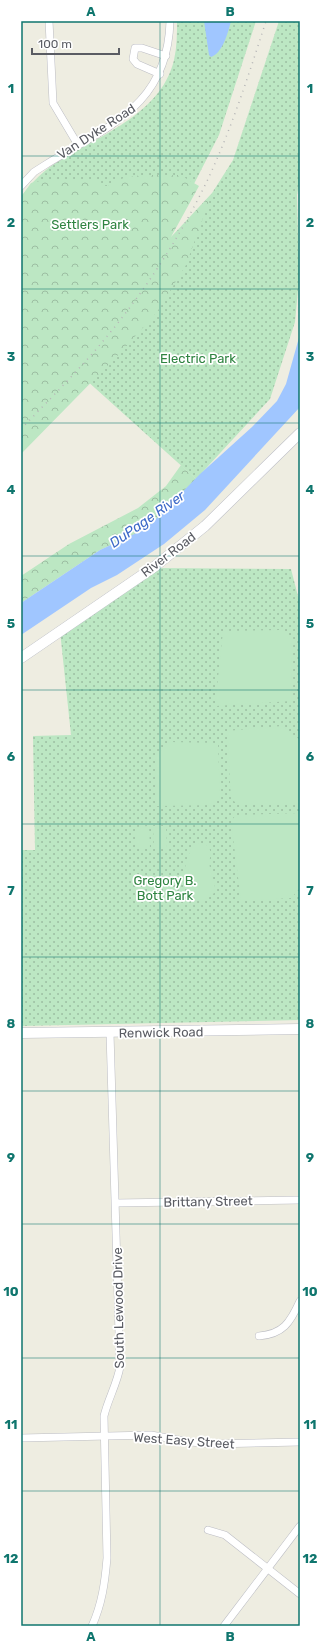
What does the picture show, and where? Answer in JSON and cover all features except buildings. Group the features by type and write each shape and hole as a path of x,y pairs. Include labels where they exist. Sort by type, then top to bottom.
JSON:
{"street":[{"path":"49,21 53,103 78,145"},
{"name":"Van Dyke Road","path":"21,186 34,172 134,109 146,96 160,74 166,56 170,38 170,21"},
{"path":"160,74 137,64 133,59 133,54 136,48 142,48 166,56"},
{"name":"River Road","path":"21,658 154,566 205,526 300,433"},
{"name":"Renwick Road","path":"21,1033 110,1033 300,1029"},
{"name":"South Lewood Drive","path":"92,1626 102,1600 107,1558 104,1416 108,1400 117,1382 120,1367 110,1033"},
{"name":"Brittany Street","path":"116,1203 300,1200"},
{"path":"259,1336 282,1330 291,1319 300,1301"},
{"name":"West Easy Street","path":"21,1438 151,1436 213,1444 300,1442"},
{"path":"224,1626 300,1526"},
{"path":"208,1530 225,1535 300,1594"}],"green space":[{"path":"177,21 256,21 219,135 173,225 21,197 32,183 46,170 121,125 139,112 154,98 166,80 174,60"},
{"name":"Electric Park","path":"279,21 300,21 300,180 297,195 299,279 295,322 270,399 196,479 85,379 188,231 233,160"},
{"name":"Settlers Park","path":"180,175 199,186 171,237 212,193 186,265 157,312 121,352 21,454 21,197 31,183 49,179 97,179 101,186 108,186 116,181 133,176"},
{"path":"181,465 196,479 161,515 145,529 100,550 21,603 21,576 69,544 138,508 166,486"},
{"name":"Gregory B. Bott Park","path":"154,568 291,569 300,604 300,1020 21,1026 21,850 35,850 33,736 71,735 60,631"},
{"path":"280,630 292,642 291,701 215,706 223,631"},
{"path":"282,726 300,740 300,805 239,805 231,799 227,731"},
{"path":"169,742 218,743 220,798 213,805 156,806 155,758"},
{"path":"300,813 300,888 291,898 241,901 231,821 236,815"},
{"path":"149,826 150,848 136,849 136,827"},
{"path":"153,826 166,826 167,848 154,848"},
{"path":"201,843 206,845 210,850 210,868 215,886 213,894 204,899 195,898 189,893 185,874 189,854 194,846"}],"water":[{"path":"204,21 231,21 222,47 215,55 211,57 209,55"},
{"path":"300,334 300,407 205,510 164,544 117,575 91,588 21,635 21,603 100,550 145,529 200,474 252,427 277,401 286,384"}],"railway":[{"path":"21,429 74,374 104,340 134,302 174,242 209,177 225,139 240,100 266,21"}],"water label":[{"name":"DuPage River","path":"147,519"}]}
